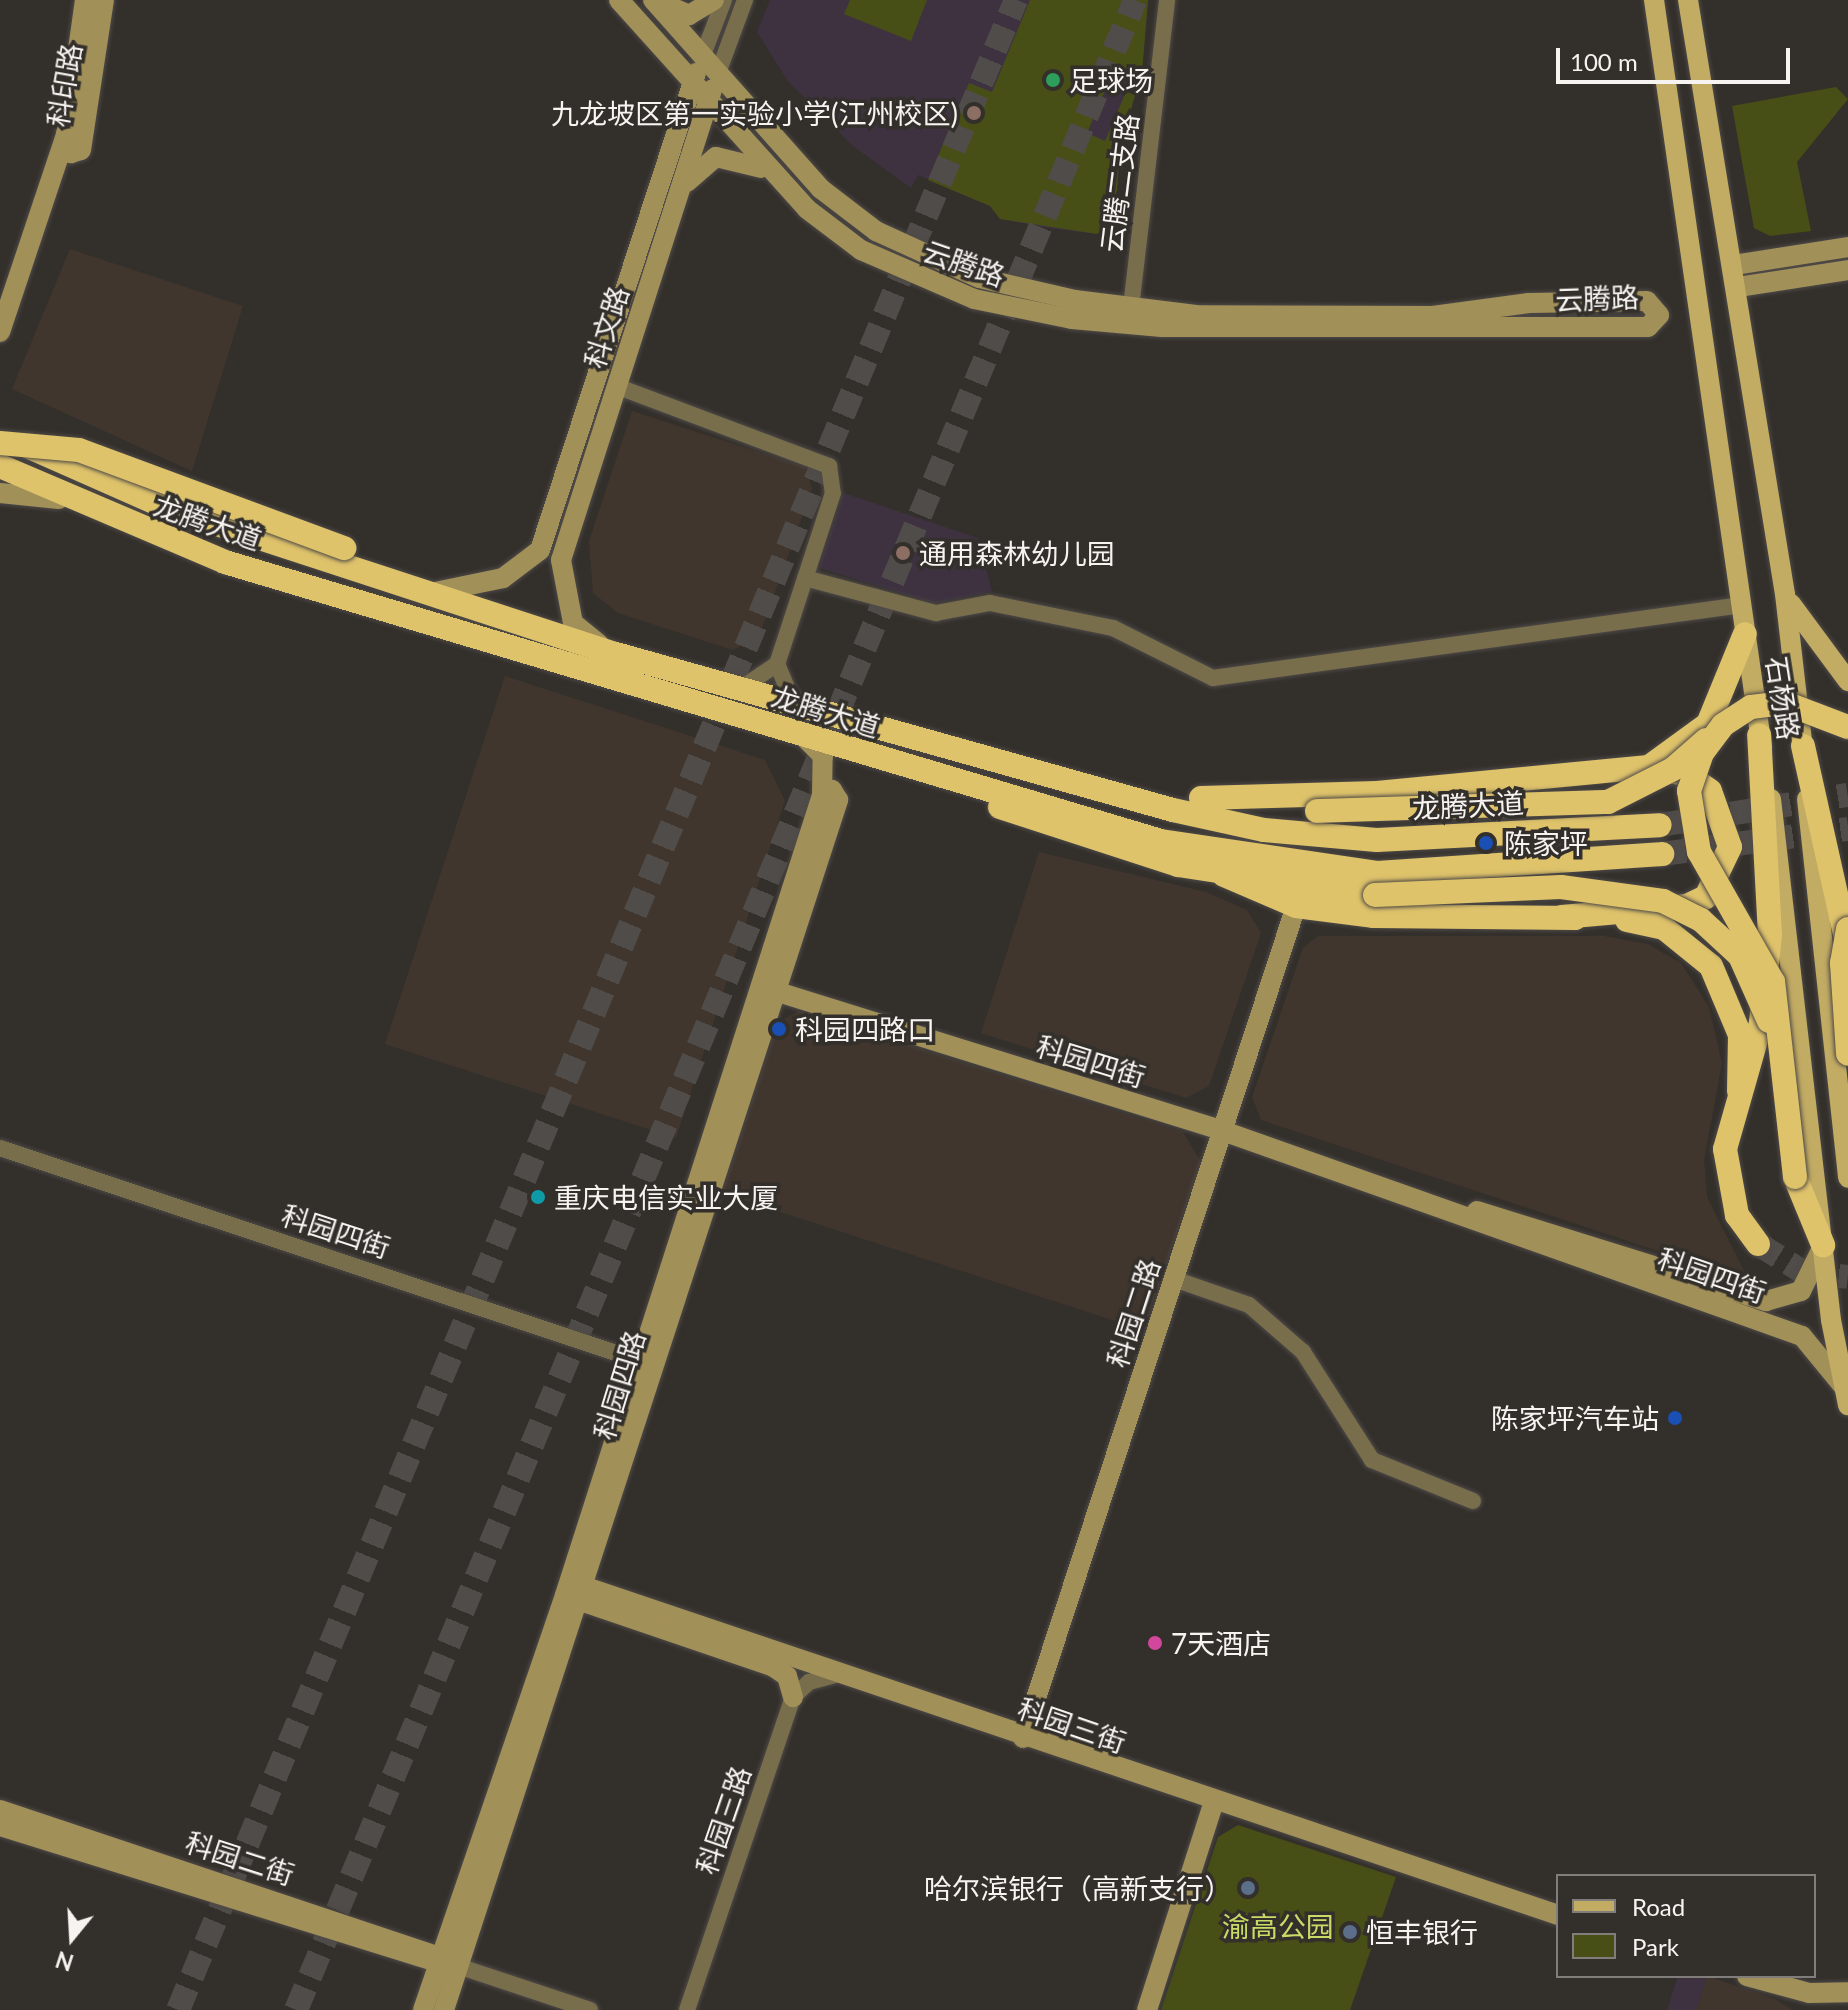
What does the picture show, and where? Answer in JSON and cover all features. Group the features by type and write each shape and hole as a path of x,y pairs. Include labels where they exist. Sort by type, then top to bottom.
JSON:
{"highway":[{"name":"龙腾大道","path":"0,432 165,507 435,592 616,654 1039,775 1264,830 1377,840 1660,825"},
{"path":"0,443 79,450 344,548 435,592"},
{"name":"龙腾大道","path":"0,466 74,502 225,562 1161,841 1303,865 1377,873 1662,854"},
{"path":"1649,767 1708,724 1745,634"},
{"path":"1039,775 1317,811 1608,802 1673,769 1723,725 1751,707 1785,703 1848,727"},
{"path":"1723,725 1702,753 1689,791 1692,828 1773,982 1795,1177 1823,1245"},
{"path":"1758,1244 1737,1215 1726,1179 1739,1091 1761,1023 1770,935 1759,735"},
{"path":"1803,746 1848,948"},
{"path":"1201,798 1377,793 1649,767 1686,774 1710,791 1730,847 1724,873 1706,897 1687,906 1561,917"},
{"path":"933,775 1035,823 1224,875 1375,895 1561,887 1663,901 1701,920 1740,956 1784,1071"},
{"path":"1224,875 1296,906 1374,916 1561,917 1647,923 1698,952 1732,1003 1739,1091"},
{"path":"1848,929 1842,963 1848,1054"}],"main road":[{"name":"石杨路","path":"1654,0 1759,735 1786,877 1823,1245 1846,1395"},
{"name":"石杨路","path":"1688,0 1738,287 1785,594 1848,1178"},
{"path":"1785,594 1810,639 1848,681"}],"street":[{"name":"科印路","path":"0,332 66,135 85,0"},
{"name":"科印路","path":"66,135 71,153 81,150 104,0"},
{"name":"云腾路","path":"619,0 781,185 861,250 930,283 1025,312 1130,317 1648,327 1659,315 1647,301 1529,303 1431,316 1130,317 979,278 876,231 821,189 655,0"},
{"path":"655,0 689,15 714,0"},
{"name":"科文路","path":"435,592 503,578 540,550 693,83 724,0"},
{"name":"科文路","path":"616,654 573,623 561,576 616,386 718,73 745,0"},
{"name":"云腾二支路","path":"1130,317 1167,0"},
{"path":"677,199 696,169 724,156 755,163 781,185"},
{"path":"1734,265 1848,247"},
{"path":"1738,287 1848,270"},
{"path":"616,386 829,466 833,493 777,664 740,689"},
{"path":"0,493 74,502"},
{"path":"805,578 936,613 990,603 1113,628 1213,678 1742,605"},
{"path":"777,664 795,706"},
{"name":"科园四路","path":"423,2010 446,1962 576,1591 766,988 838,800 832,790 822,795 823,756 802,735"},
{"name":"科园二路","path":"1023,1738 1296,906"},
{"name":"科园四街","path":"766,988 1223,1131 1407,1193 1802,1336 1846,1395"},
{"name":"科园四街","path":"0,1148 646,1363"},
{"name":"科园四街","path":"1407,1193 1534,1225 1766,1301 1801,1291 1823,1245"},
{"path":"1174,1279 1249,1305 1303,1352 1372,1460 1473,1501"},
{"path":"576,1591 772,1666 787,1676 793,1697 809,1682 838,1674"},
{"name":"科园三街","path":"576,1591 838,1674 1213,1804 1556,1914"},
{"name":"科园三路","path":"687,2010 793,1697"},
{"path":"1147,2010 1213,1804"},
{"name":"科园二街","path":"0,1810 590,2010"},
{"name":"科园二街","path":"0,1826 446,1962"},
{"name":"科园四路","path":"444,2010 446,1962"},
{"path":"1753,1978 1783,1988 1848,1992"},
{"path":"1783,1988 1813,2010"}],"shaded area":[{"name":"九龙坡区第一实验小学(江州校区)","path":"770,0 1148,0 1142,73 1120,145 1115,222 1097,234 1048,228 1000,219 990,206 918,175 911,188 853,146 787,80 757,32"},
{"path":"70,249 243,306 192,471 12,389"},
{"path":"632,411 805,467 812,489 759,637 733,650 618,613 593,593 589,541"},
{"name":"通用森林幼儿园","path":"844,493 978,538 992,591 935,603 819,568"},
{"path":"505,676 765,760 785,801 676,1138 385,1044"},
{"path":"1039,852 1206,892 1247,910 1261,933 1209,1086 1186,1098 981,1033"},
{"path":"1318,936 1604,936 1648,944 1681,963 1709,1007 1722,1063 1704,1160 1707,1197 1749,1281 1261,1120 1252,1097 1303,948"},
{"path":"799,1011 1183,1132 1201,1162 1143,1330 722,1193 778,1022"},
{"path":"1677,1978 1706,1978 1696,2010 1667,2010"},
{"path":"1706,1978 1713,1978 1775,1999 1793,2010 1696,2010"}],"green space":[{"path":"850,0 927,0 911,41 844,14"},
{"path":"1030,0 1148,0 1142,73 1120,145 1115,222 1097,234 1000,219 990,206 928,180 969,83 992,92","holes":["1113,72 1131,80 1105,141 1087,133"]},
{"path":"1836,87 1848,99 1797,162 1811,231 1770,236 1754,228 1732,106"},
{"name":"渝高公园","path":"1238,1825 1396,1877 1350,2010 1161,2010 1218,1837"}],"tunnel":[{"path":"178,2010 1016,0"},
{"path":"296,2010 1135,0"},
{"path":"1660,825 1848,795"},
{"path":"1662,854 1848,829"},
{"path":"1758,1244 1803,1272 1848,1277"}],"place":[{"name":"足球场","path":"1053,80"},
{"name":"九龙坡区第一实验小学(江州校区)","path":"974,113"},
{"name":"通用森林幼儿园","path":"903,553"},
{"name":"陈家坪","path":"1486,843"},
{"name":"科园四路口","path":"779,1029"},
{"name":"重庆电信实业大厦","path":"538,1197"},
{"name":"陈家坪汽车站","path":"1675,1418"},
{"name":"7天酒店","path":"1155,1643"},
{"name":"哈尔滨银行（高新支行）","path":"1248,1888"},
{"name":"恒丰银行","path":"1350,1932"}]}
